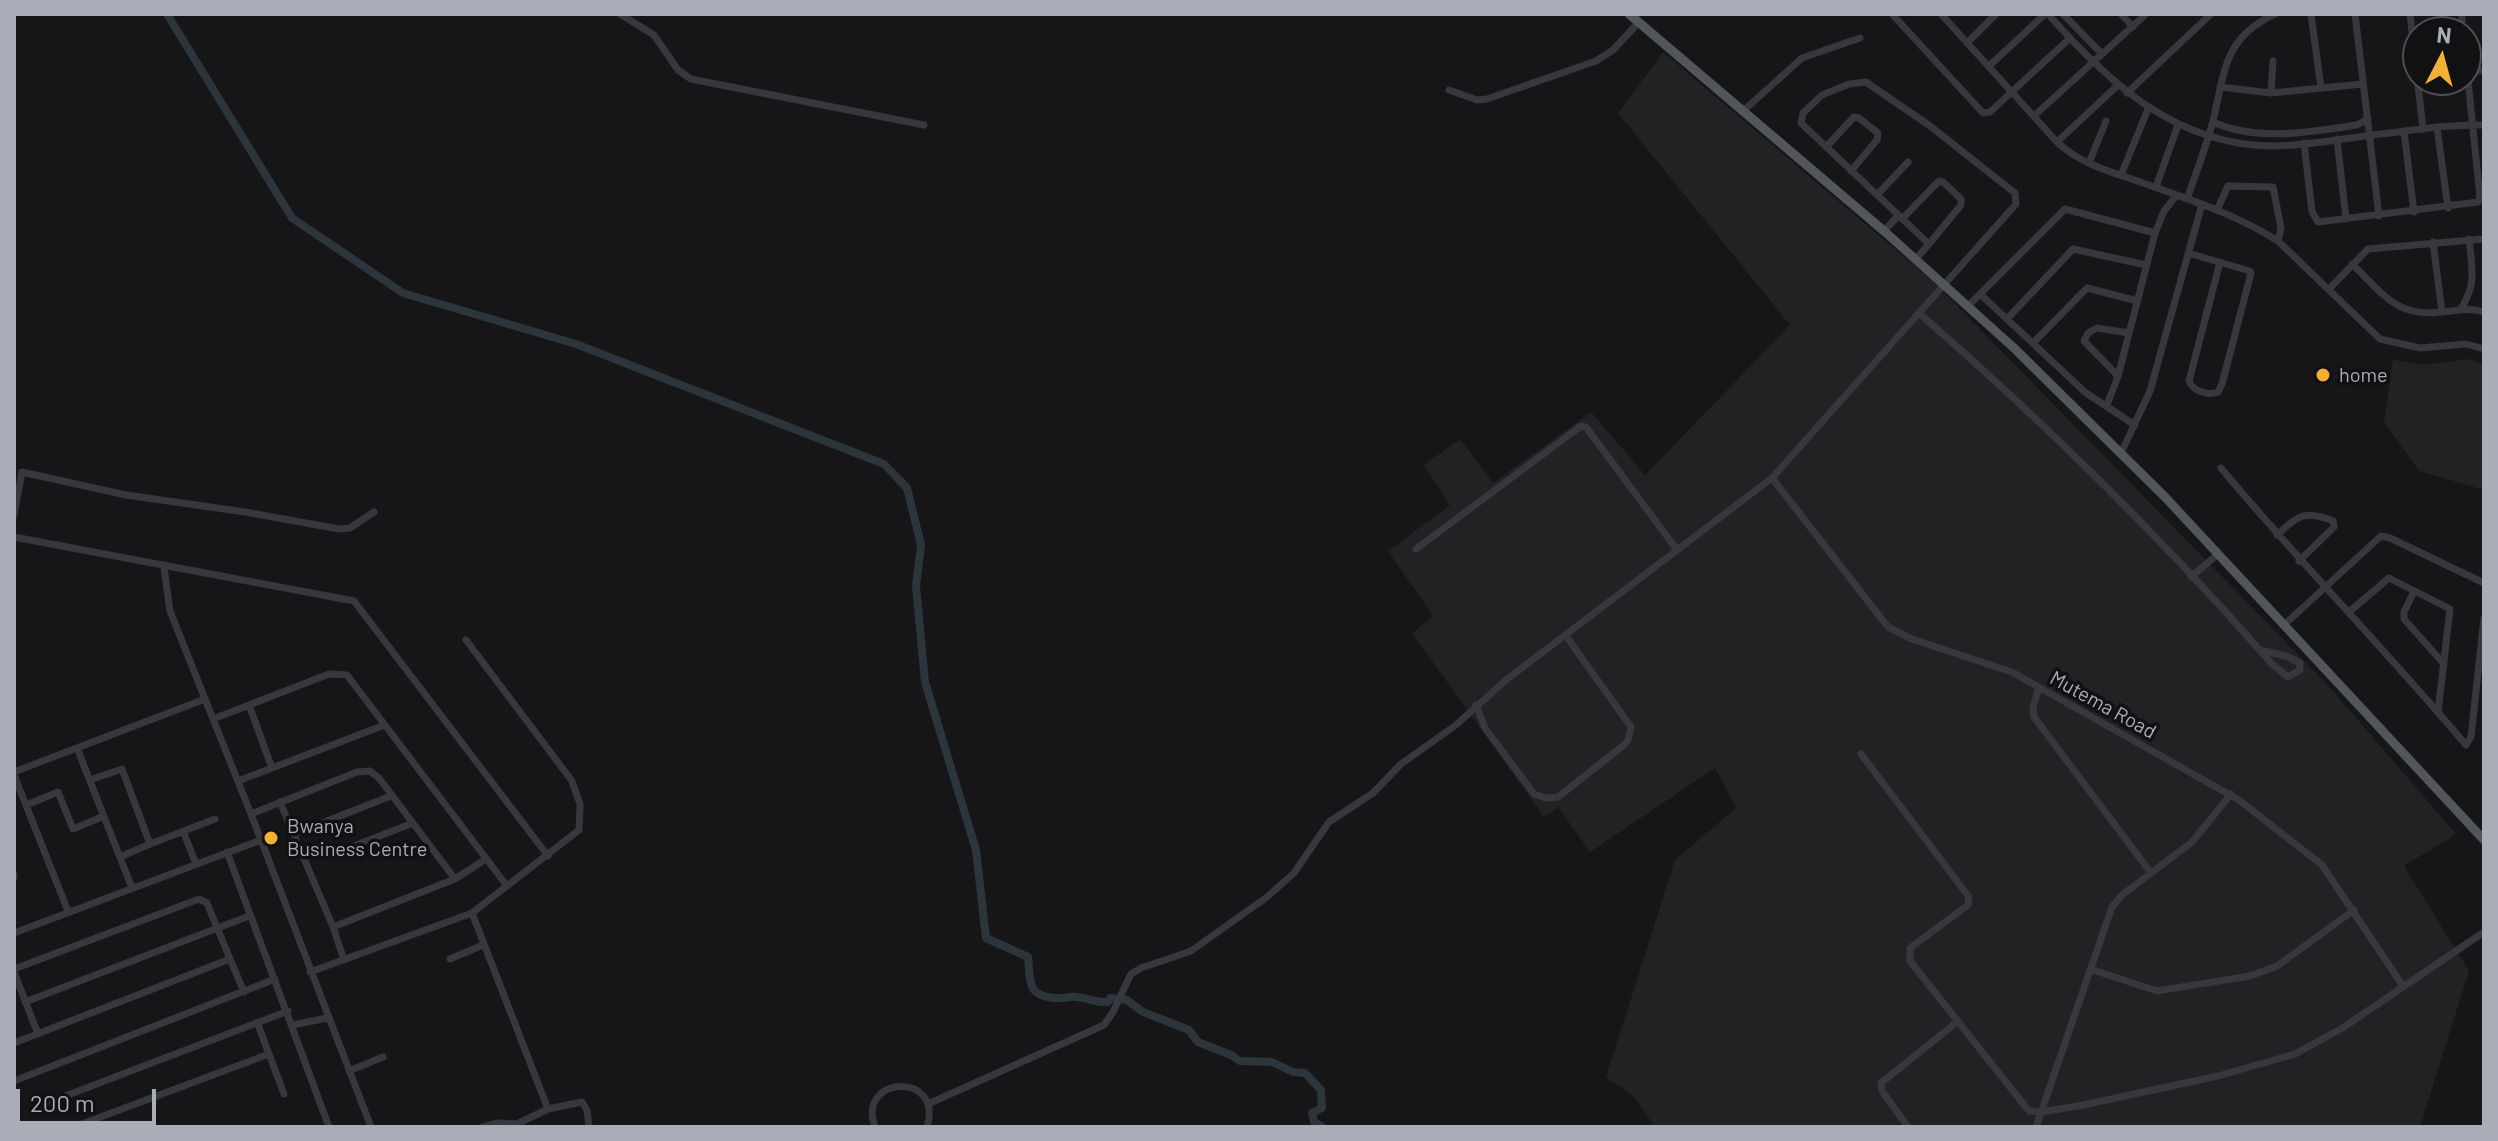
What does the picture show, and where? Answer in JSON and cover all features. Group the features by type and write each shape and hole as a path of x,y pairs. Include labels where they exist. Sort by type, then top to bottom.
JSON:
{"main road":[{"path":"1629,14 1944,283 2014,348 2218,554 2484,840"}],"street":[{"path":"620,14 654,35 678,70 691,79 924,125"},
{"path":"1892,14 1983,113 1990,112 2070,38"},
{"path":"1941,14 2074,157 2217,210 2278,241 2374,335 2389,343 2420,348 2466,344 2484,349"},
{"path":"1967,43 1996,14"},
{"path":"1989,66 2046,14 2093,63 2148,109 2208,137 2272,146 2437,127 2484,125"},
{"path":"2063,14 2102,54"},
{"path":"2121,14 2133,27"},
{"path":"2034,116 2146,14"},
{"path":"2127,93 2211,14"},
{"path":"2249,14 2255,24"},
{"path":"2187,199 2213,122 2230,51 2255,24 2275,14"},
{"path":"2311,14 2321,88"},
{"path":"2355,14 2379,216"},
{"path":"2410,14 2423,129"},
{"path":"1449,90 1482,100 1590,63 1613,50 1638,23"},
{"path":"1742,112 1802,58 1860,38"},
{"path":"2271,93 2273,61"},
{"path":"928,1104 1104,1025 1123,995 1131,974 1191,951 1267,897 1294,873 1329,822 1373,793 1401,764 1448,732 1476,705 1772,478 2016,204 2015,193 1909,110 1863,81 1822,95 1800,117 1803,126 1929,244"},
{"path":"2220,87 2271,93 2363,84"},
{"path":"2057,142 2118,85"},
{"path":"2304,143 2313,218 2323,222 2472,205 2479,200 2469,96"},
{"path":"2121,175 2148,109"},
{"path":"1826,147 1854,117 1878,133 1877,140 1851,171"},
{"path":"2213,122 2240,131 2273,134 2357,125 2368,119"},
{"path":"2089,163 2106,121"},
{"path":"2156,187 2178,125"},
{"path":"2437,127 2448,208"},
{"path":"2404,132 2414,212"},
{"path":"2337,139 2346,219"},
{"path":"1877,195 1908,162"},
{"path":"1884,231 1939,181 1943,182 1961,199 1961,205 1916,259"},
{"path":"2217,210 2230,185 2273,187 2281,228 2278,241"},
{"path":"2107,405 2118,376 2155,233 2164,211 2176,196"},
{"path":"2121,453 2150,391 2202,204"},
{"path":"1968,306 2065,209 2155,233"},
{"path":"2461,309 2473,283 2469,239"},
{"path":"2329,289 2368,249 2484,239"},
{"path":"2433,242 2442,312"},
{"path":"2007,319 2075,248 2146,265"},
{"path":"2188,253 2220,262 2251,273 2222,384 2218,392 2211,394 2194,388 2189,381 2220,262"},
{"path":"2352,264 2402,310 2422,314 2461,309 2484,312"},
{"path":"2014,348 2029,340 2087,288 2138,301"},
{"path":"1980,294 2086,393 2135,425"},
{"path":"1920,314 2038,421 2286,677 2294,676 2300,670 2300,663 2295,659 2260,650"},
{"path":"2118,376 2084,341 2088,333 2097,328 2129,333"},
{"path":"1416,549 1581,426 1586,427 1677,550"},
{"path":"2221,468 2299,561 2349,612 2466,745 2471,737 2484,618"},
{"path":"14,515 22,472 126,495 339,529 350,528 374,512"},
{"name":"Mutema Road","path":"1772,478 1888,627 1912,639 2002,668 2039,687 2231,794 2312,856 2354,910 2403,986"},
{"path":"2277,535 2301,515 2333,521 2334,527 2299,561"},
{"path":"2284,625 2381,536 2484,583"},
{"path":"14,537 164,567 349,598 359,604 548,856"},
{"path":"2191,577 2218,554"},
{"path":"164,567 170,611 371,1127"},
{"path":"2349,612 2387,578 2451,611 2438,712"},
{"path":"2414,591 2404,619 2444,664"},
{"path":"1476,705 1485,728 1534,794 1545,798 1558,797 1624,745 1631,727 1566,636"},
{"path":"310,972 472,913 579,830 581,814 576,788 466,640"},
{"path":"213,719 329,674 339,673 353,681 382,726 507,886"},
{"path":"2039,687 2033,708 2034,717 2151,873"},
{"path":"68,911 14,774 205,699"},
{"path":"249,705 272,768"},
{"path":"238,781 382,726"},
{"path":"77,748 132,888"},
{"path":"1861,754 1969,897 1968,905 1910,948 1909,956 1957,1022 2029,1111 2042,1112 2204,1080 2295,1054 2337,1032 2484,932"},
{"path":"90,780 122,769 150,844"},
{"path":"251,814 364,771 376,775 455,879"},
{"path":"26,805 58,792 73,829 104,816"},
{"path":"2036,1127 2112,907 2122,895 2198,836 2231,794"},
{"path":"294,834 391,796"},
{"path":"280,802 344,960"},
{"path":"120,857 215,819"},
{"path":"328,856 413,823"},
{"path":"183,831 196,864"},
{"path":"14,933 261,840"},
{"path":"227,852 329,1127"},
{"path":"333,927 455,879 486,859"},
{"path":"38,1034 14,970 197,899 207,903 244,992"},
{"path":"2090,969 2157,991 2250,976 2263,973 2291,957 2354,910"},
{"path":"472,913 548,1109"},
{"path":"25,1002 249,916"},
{"path":"450,959 483,945"},
{"path":"14,1043 230,959"},
{"path":"14,1079 275,979"},
{"path":"39,1106 288,1011"},
{"path":"293,1025 327,1018"},
{"path":"257,1022 284,1094"},
{"path":"1908,1127 1882,1091 1881,1083 1957,1022"},
{"path":"74,1127 269,1054"},
{"path":"349,1071 383,1057"},
{"path":"875,1127 873,1105 880,1094 893,1086 907,1086 920,1092 928,1104 930,1116 927,1127"},
{"path":"483,1127 498,1123 517,1124 548,1109 582,1102 587,1110 589,1127"}],"shaded area":[{"path":"1663,52 1936,284 2326,683 2456,834 2404,866 2469,971 2420,1127 1655,1127 1634,1097 1606,1077 1675,860 1736,808 1715,768 1590,852 1558,807 1544,817 1412,633 1433,616 1388,551 1450,505 1424,465 1460,439 1493,483 1591,412 1645,475 1790,325 1618,113"},
{"path":"2467,359 2484,364 2484,490 2419,471 2384,422 2393,360 2424,365"}],"waterway":[{"path":"167,14 292,218 403,293 576,344 884,464 907,488 921,545 916,586 925,682 976,850 986,938 1028,957 1032,986 1046,997 1076,997 1104,1002 1110,998 1127,1000 1143,1012 1189,1030 1198,1042 1240,1061 1272,1062 1293,1072 1305,1073 1321,1090 1322,1108 1312,1113 1314,1122 1322,1127"}],"place":[{"name":"home","path":"2323,375"},
{"name":"Bwanya Business Centre","path":"271,838"}]}
